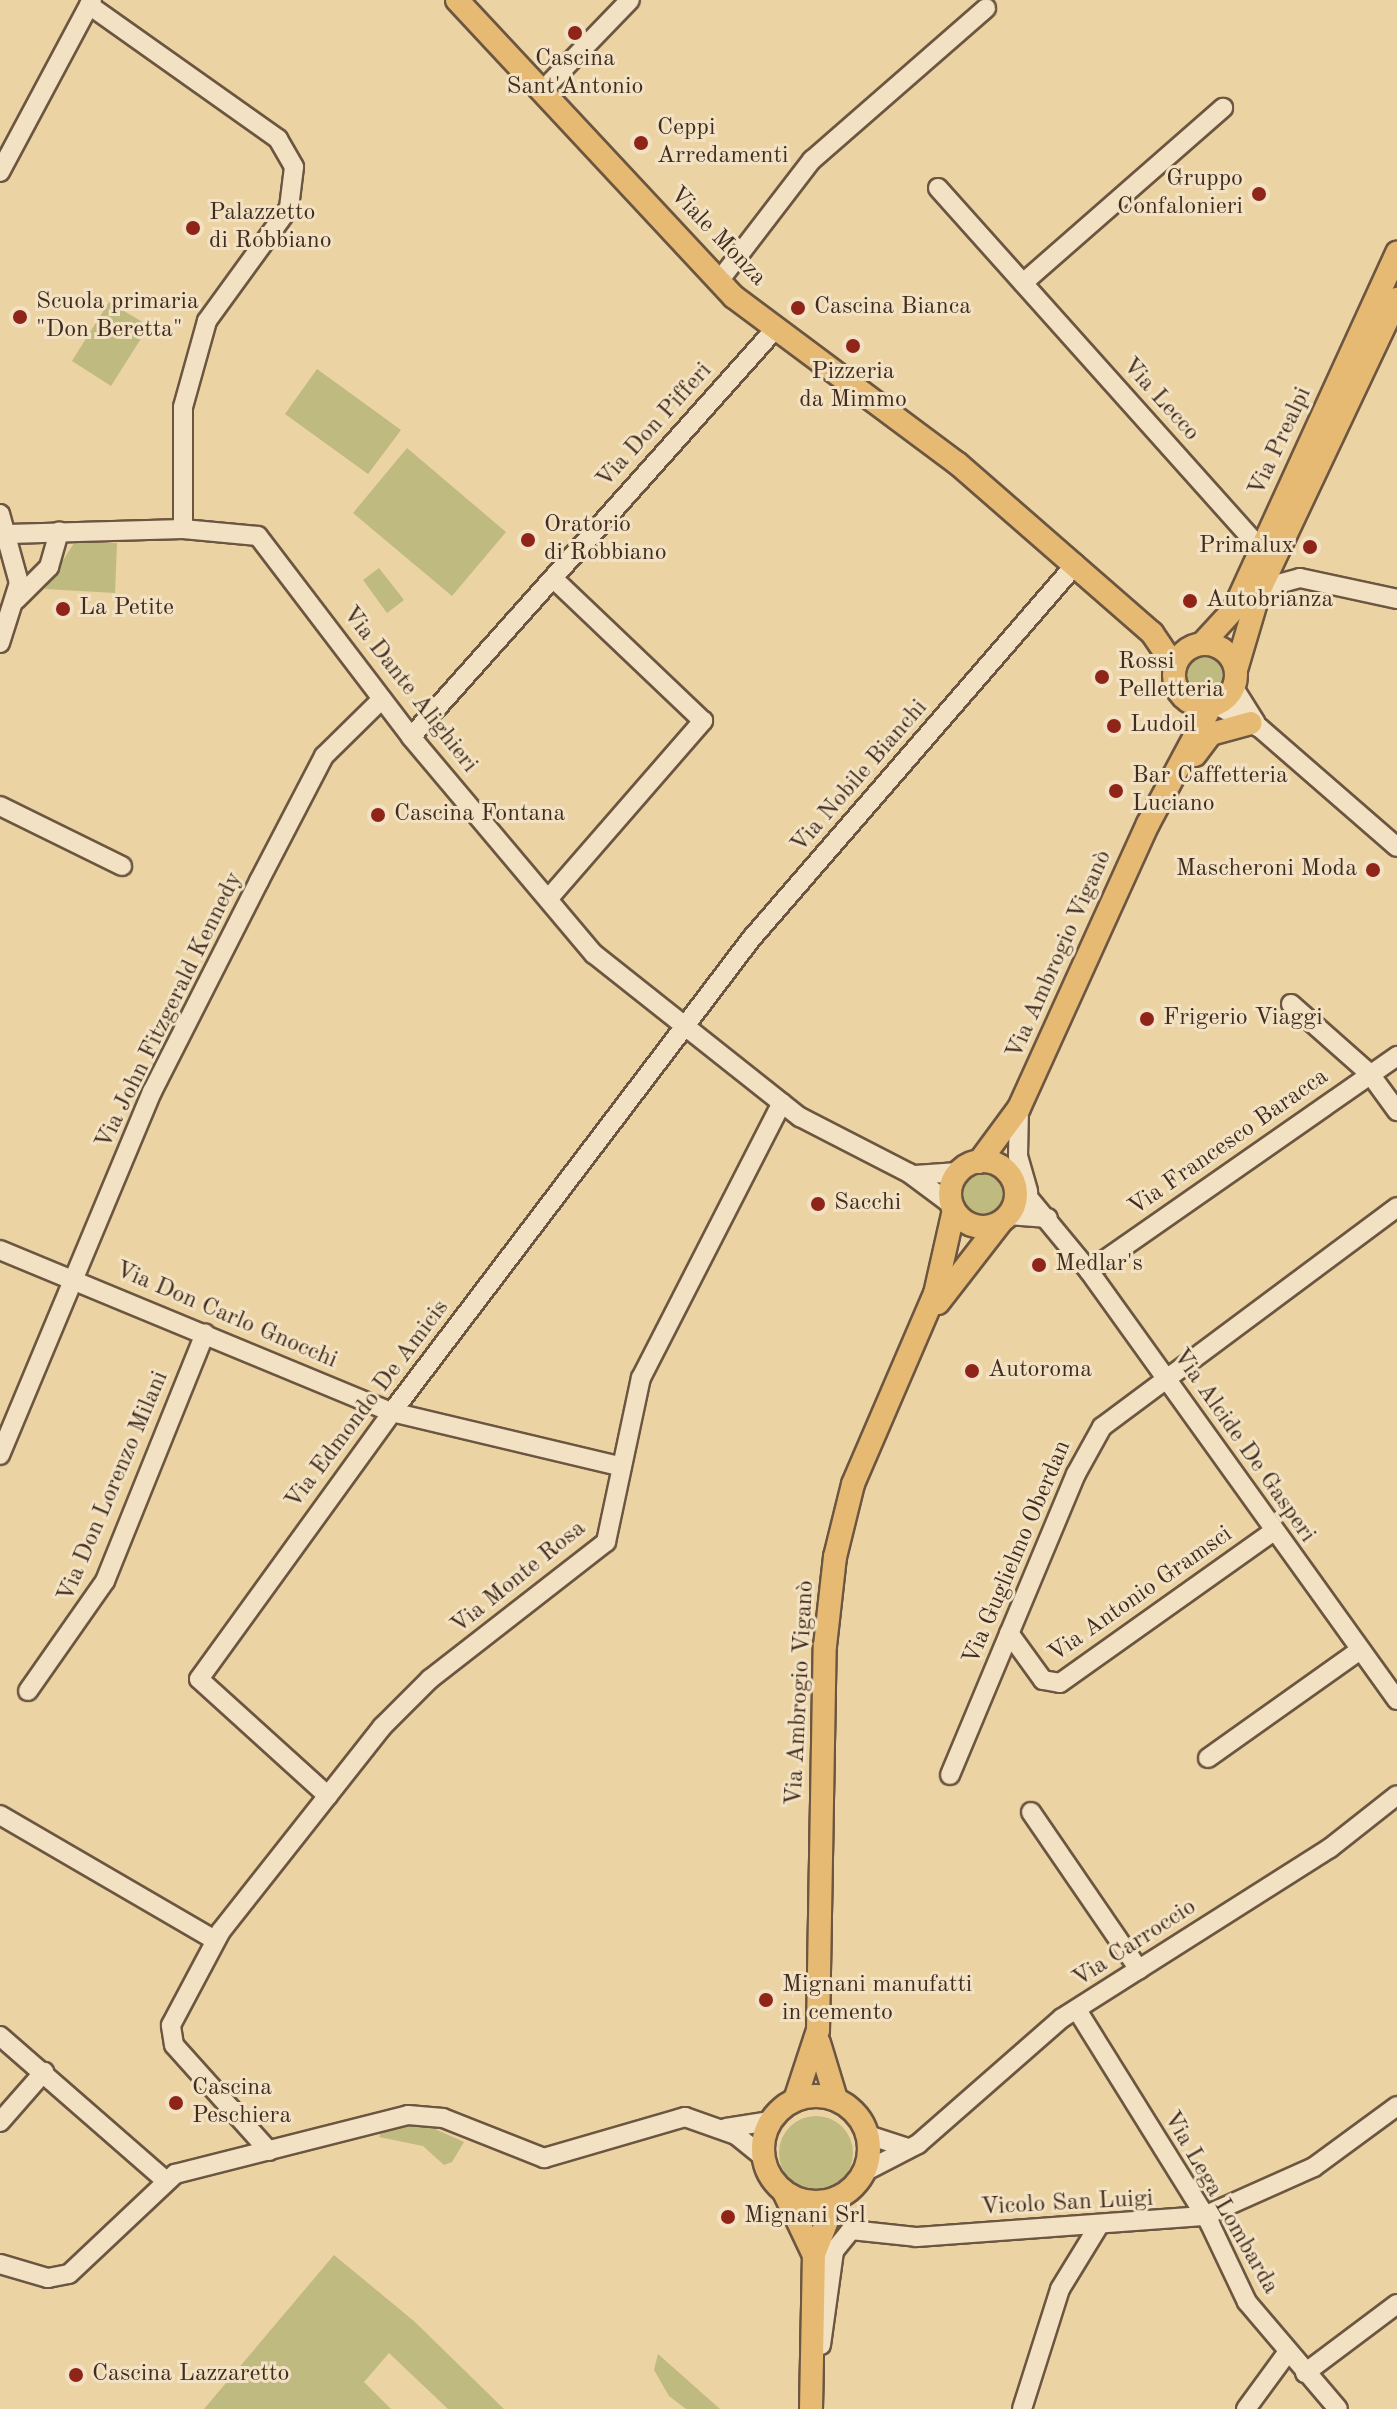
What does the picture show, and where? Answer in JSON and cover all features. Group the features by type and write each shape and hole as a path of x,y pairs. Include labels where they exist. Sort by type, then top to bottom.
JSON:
{"main road":[{"name":"Viale Monza","path":"457,0 545,88 719,281 776,328 941,450 1076,564 1152,633 1175,667"},
{"name":"Via Prealpi","path":"1235,679 1268,552 1397,253"},
{"name":"Via Prealpi","path":"1197,645 1234,609 1268,552 1397,299"},
{"name":"Viale Monza","path":"1152,633 1197,645"},
{"path":"1197,645 1224,650 1235,679 1214,705 1194,705 1178,691 1175,667 1197,645"},
{"name":"Via Ambrogio Viganò","path":"1154,816 1179,741 1178,691"},
{"name":"Via Ambrogio Viganò","path":"979,1162 1019,1108 1154,816 1214,705"},
{"path":"1154,816 1202,741 1256,726"},
{"name":"Via Ambrogio Viganò","path":"1009,1175 1019,1108"},
{"path":"979,1162 1009,1175 1004,1219 970,1224 953,1208 958,1172 979,1162"},
{"name":"Via Ambrogio Viganò","path":"868,2135 836,2099 818,2030 829,1596 853,1484 922,1327 953,1208"},
{"name":"Via Ambrogio Viganò","path":"922,1327 1004,1219"},
{"name":"Via Ambrogio Viganò","path":"795,2100 818,2030"},
{"path":"814,2254 763,2157 770,2121 795,2100 836,2099"},
{"path":"811,2409 814,2254 836,2198 864,2172 868,2135"},
{"path":"784,2192 809,2202 836,2198"}],"street":[{"path":"545,88 630,0"},
{"path":"0,172 90,2 278,139 295,174 289,208 207,321 183,407 183,529"},
{"path":"719,281 812,160 986,8"},
{"path":"1023,283 1223,108"},
{"name":"Via Lecco","path":"938,188 1268,552 1300,578"},
{"name":"Via Don Pifferi","path":"411,737 776,328"},
{"path":"0,514 18,568 16,600 0,643"},
{"name":"Via Dante Alighieri","path":"8,534 240,530 264,541 411,737 594,954 782,1103 909,1173 953,1208"},
{"path":"16,600 49,567 59,531"},
{"name":"Via Nobile Bianchi","path":"685,1025 1076,564"},
{"path":"549,898 703,721 553,578"},
{"path":"1260,589 1300,578 1397,599"},
{"path":"1235,679 1256,726"},
{"name":"Via John Fitzgerald Kennedy","path":"0,1455 76,1280 152,1092 316,769 382,699"},
{"path":"1214,705 1256,726 1397,847"},
{"path":"0,806 122,866"},
{"path":"1291,1004 1370,1074 1397,1111"},
{"name":"Via Edmondo De Amicis","path":"328,1796 199,1679 392,1412 685,1025"},
{"name":"Via Francesco Baracca","path":"1089,1271 1397,1056"},
{"name":"Via Monte Rosa","path":"269,2151 169,2036 215,1940 328,1796 430,1679 600,1550 641,1378 782,1103"},
{"path":"1019,1108 1020,1170 1031,1198"},
{"path":"909,1173 958,1172"},
{"name":"Via Alcide De Gasperi","path":"1009,1175 1051,1219 1397,1700"},
{"name":"Via Guglielmo Oberdan","path":"950,1775 1088,1447 1112,1417 1397,1207"},
{"path":"1004,1219 1051,1219"},
{"name":"Via Don Carlo Gnocchi","path":"0,1250 392,1412 622,1467"},
{"name":"Via Don Lorenzo Milani","path":"28,1691 105,1581 205,1333"},
{"name":"Via Antonio Gramsci","path":"1009,1633 1043,1680 1060,1683 1274,1531"},
{"path":"1208,1758 1360,1650"},
{"name":"Via Carroccio","path":"864,2172 910,2148 1077,2010 1330,1848 1397,1795"},
{"path":"1031,1812 1139,1970"},
{"path":"0,1815 215,1940"},
{"name":"Via Lega Lombarda","path":"1077,2010 1204,2216 1247,2302 1287,2353 1338,2409"},
{"path":"0,2036 165,2180"},
{"path":"0,2122 44,2072"},
{"name":"Vicolo San Luigi","path":"812,2362 834,2251 845,2235 860,2228 916,2237 1098,2227 1204,2216 1314,2167 1397,2106"},
{"path":"0,2264 64,2276 165,2180 408,2115 443,2118 544,2158 574,2155 671,2116 720,2127 770,2121"},
{"path":"720,2127 763,2157"},
{"path":"868,2135 910,2148"},
{"path":"1022,2409 1060,2289 1098,2227"},
{"path":"1305,2373 1397,2304"},
{"path":"1246,2409 1287,2353"}],"shaded area":[{"path":"109,302 149,326 111,386 72,361"},
{"path":"317,369 401,430 368,474 285,414"},
{"path":"407,448 506,532 452,596 353,513"},
{"path":"74,543 117,543 115,593 45,589"},
{"path":"379,568 404,600 387,613 363,580"},
{"path":"1206,650 1224,657 1231,675 1224,693 1206,700 1188,693 1181,675 1188,657"},
{"path":"983,1170 1000,1177 1007,1194 1000,1211 983,1218 966,1211 959,1194 966,1177"},
{"path":"816,2116 830,2119 842,2127 850,2139 853,2153 850,2167 842,2179 830,2187 816,2190 802,2187 790,2179 782,2167 779,2153 782,2139 790,2127 802,2119"},
{"path":"426,2125 464,2142 452,2162 444,2165 423,2146 379,2137 383,2129"},
{"path":"334,2255 415,2322 504,2409 448,2409 389,2353 364,2382 391,2409 204,2409"},
{"path":"658,2354 720,2409 686,2409 669,2396 654,2370"}],"place":[{"name":"Cascina Sant'Antonio","path":"575,33"},
{"name":"Ceppi Arredamenti","path":"641,143"},
{"name":"Gruppo Confalonieri","path":"1259,194"},
{"name":"Palazzetto di Robbiano","path":"193,228"},
{"name":"Cascina Bianca","path":"798,308"},
{"name":"Scuola primaria \"Don Beretta\"","path":"20,317"},
{"name":"Pizzeria da Mimmo","path":"853,346"},
{"name":"Oratorio di Robbiano","path":"528,540"},
{"name":"Primalux","path":"1310,547"},
{"name":"Autobrianza","path":"1190,601"},
{"name":"La Petite","path":"63,609"},
{"name":"Rossi Pelletteria","path":"1102,677"},
{"name":"Ludoil","path":"1114,726"},
{"name":"Bar Caffetteria Luciano","path":"1116,791"},
{"name":"Cascina Fontana","path":"378,815"},
{"name":"Mascheroni Moda","path":"1373,870"},
{"name":"Frigerio Viaggi","path":"1147,1019"},
{"name":"Sacchi","path":"818,1204"},
{"name":"Medlar's","path":"1039,1265"},
{"name":"Autoroma","path":"972,1371"},
{"name":"Mignani manufatti in cemento","path":"766,2000"},
{"name":"Cascina Peschiera","path":"176,2103"},
{"name":"Mignani Srl","path":"728,2217"},
{"name":"Cascina Lazzaretto","path":"76,2375"}]}
